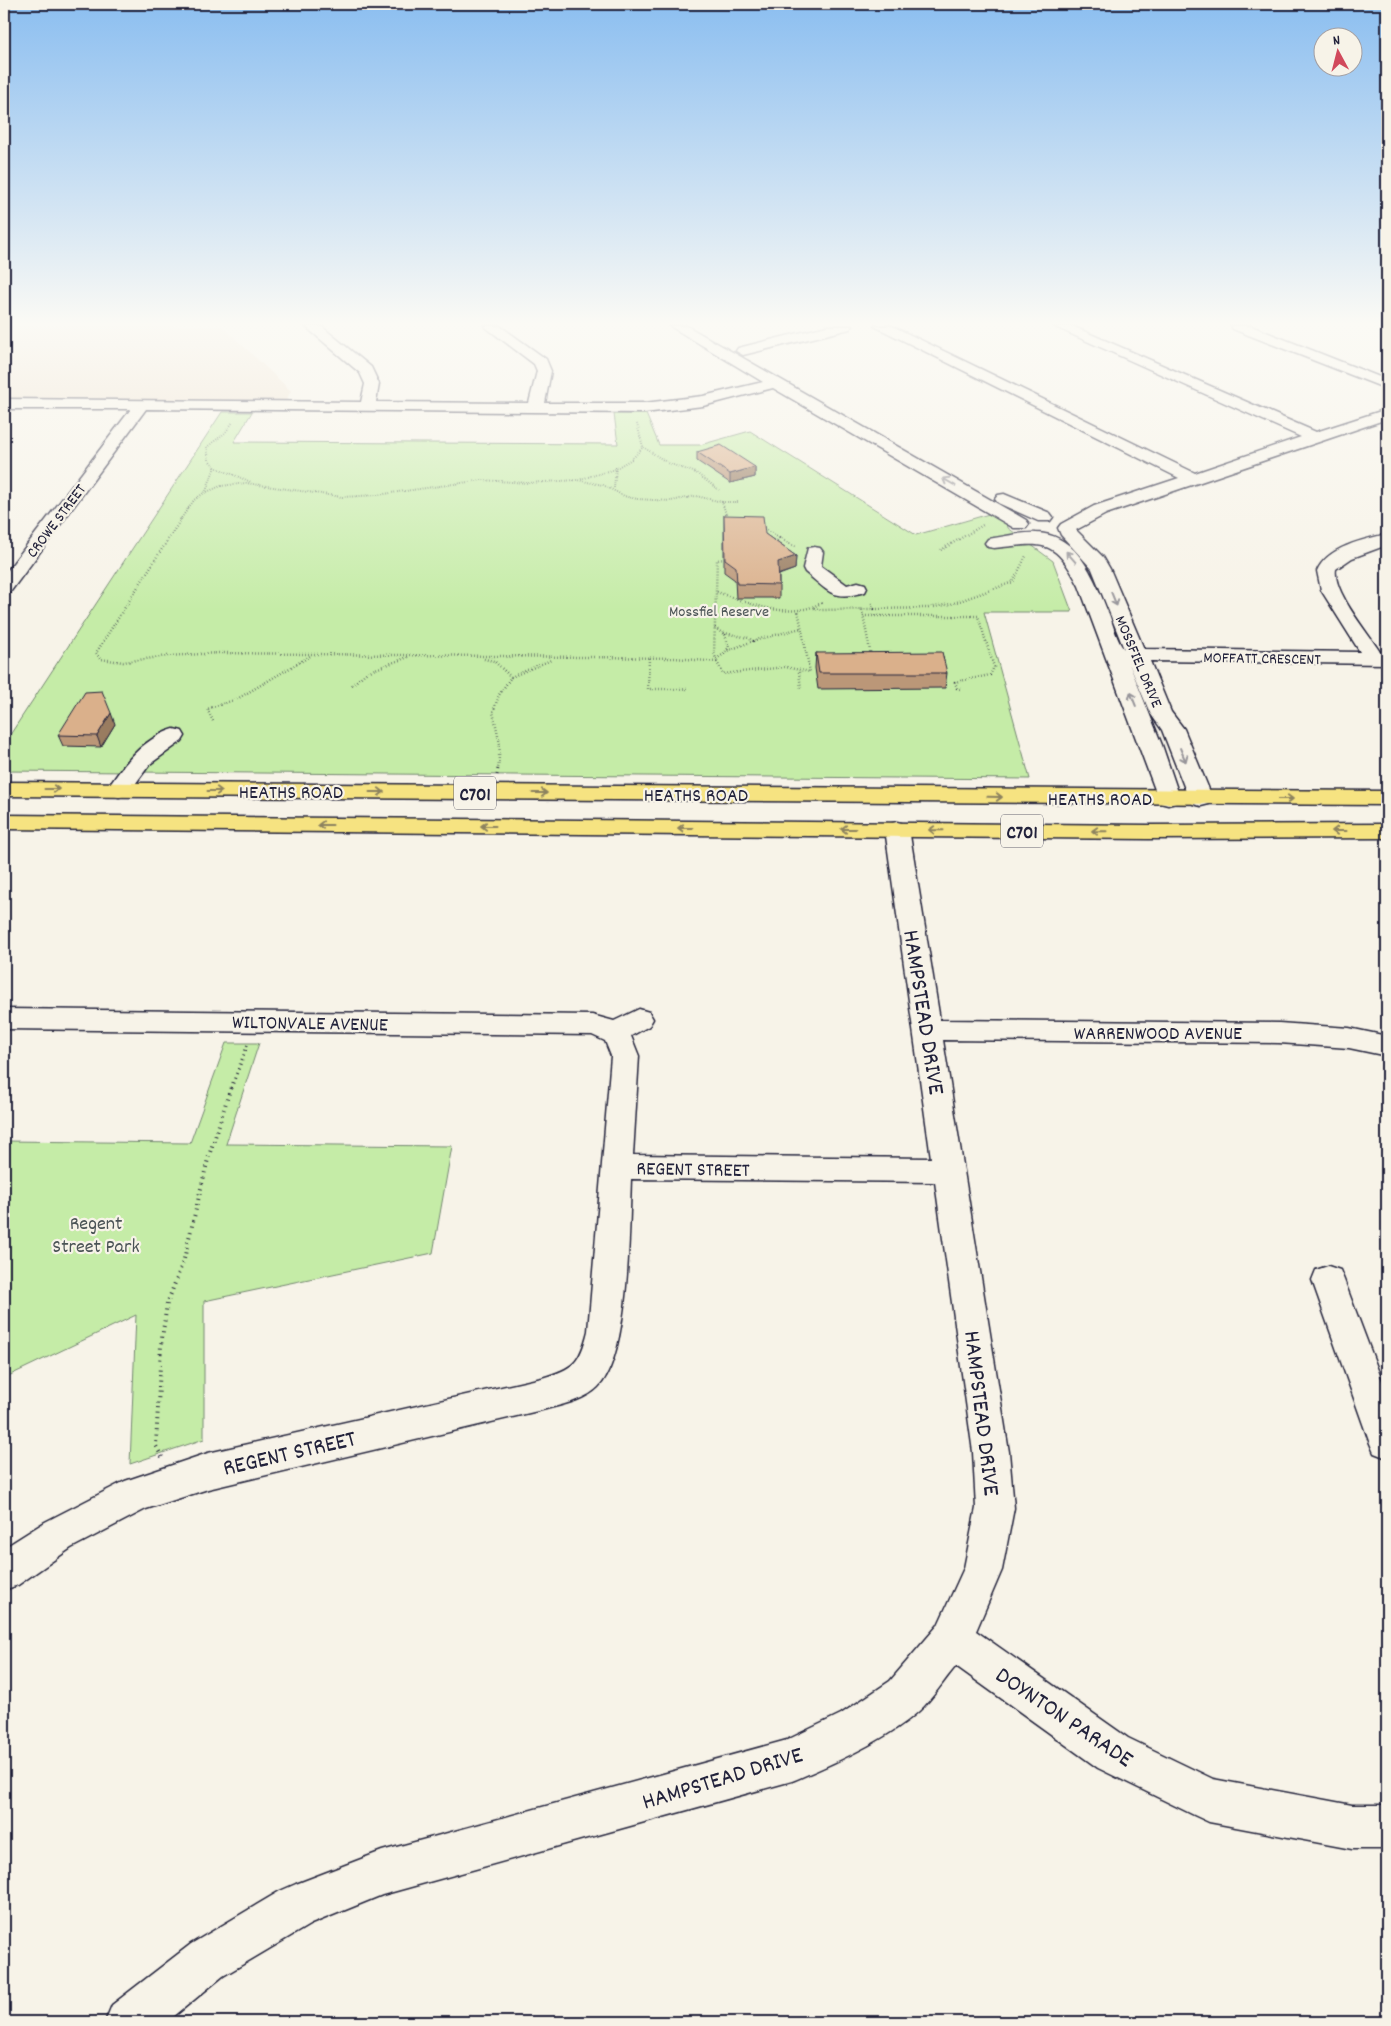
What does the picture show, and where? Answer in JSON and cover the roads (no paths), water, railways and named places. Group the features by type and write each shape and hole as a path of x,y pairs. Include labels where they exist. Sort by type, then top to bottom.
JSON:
{"main road":[{"name":"HEATHS ROAD","path":"4,789 496,793 894,813 1176,832 1387,831"},
{"name":"HEATHS ROAD","path":"4,822 894,813 1168,798 1387,798"},
{"path":"1168,798 1176,832"},
{"path":"1201,799 1213,832"}],"street":[{"name":"CROWE STREET","path":"4,587 130,421"},
{"path":"841,421 1020,526"},
{"path":"865,421 1006,500 1045,518 1059,522 1067,529"},
{"path":"1074,421 1192,478"},
{"path":"1276,421 1316,438"},
{"path":"1100,510 1029,519 994,543 1037,543 1063,536 1067,529 1100,510 1367,421 1387,429"},
{"name":"MOSSFIEL DRIVE","path":"1020,526 1037,543 1059,545 1078,565 1126,655 1161,713 1173,729 1201,799"},
{"name":"MOSSFIEL DRIVE","path":"1067,529 1101,569 1168,798"},
{"path":"1381,658 1330,590 1326,579 1327,569 1333,561 1387,538"},
{"path":"806,550 812,568 830,584 844,592 858,588"},
{"name":"MOFFATT CRESCENT","path":"1126,655 1381,658"},
{"path":"119,790 128,774 145,755 174,736"},
{"name":"HAMPSTEAD DRIVE","path":"128,2022 207,1960 296,1907 382,1873 792,1760 856,1729 905,1696 952,1639 983,1570 995,1508 991,1452 894,813"},
{"name":"WILTONVALE AVENUE","path":"4,1019 592,1025 604,1027 615,1033"},
{"path":"617,1167 625,1056 622,1042 615,1033 639,1019"},
{"name":"WARRENWOOD AVENUE","path":"928,1030 1279,1033 1349,1038 1387,1046"},
{"name":"REGENT STREET","path":"4,1571 58,1535 138,1494 208,1471 600,1379 599,1357 605,1331 617,1167 948,1170"},
{"path":"1328,1280 1387,1441"},
{"name":"DOYNTON PARADE","path":"952,1639 1114,1753 1210,1800 1352,1827 1387,1827"}],"park label":[{"name":"Mossfiel Reserve","path":"719,610"},
{"name":"Regent Street Park","path":"96,1234"}]}
